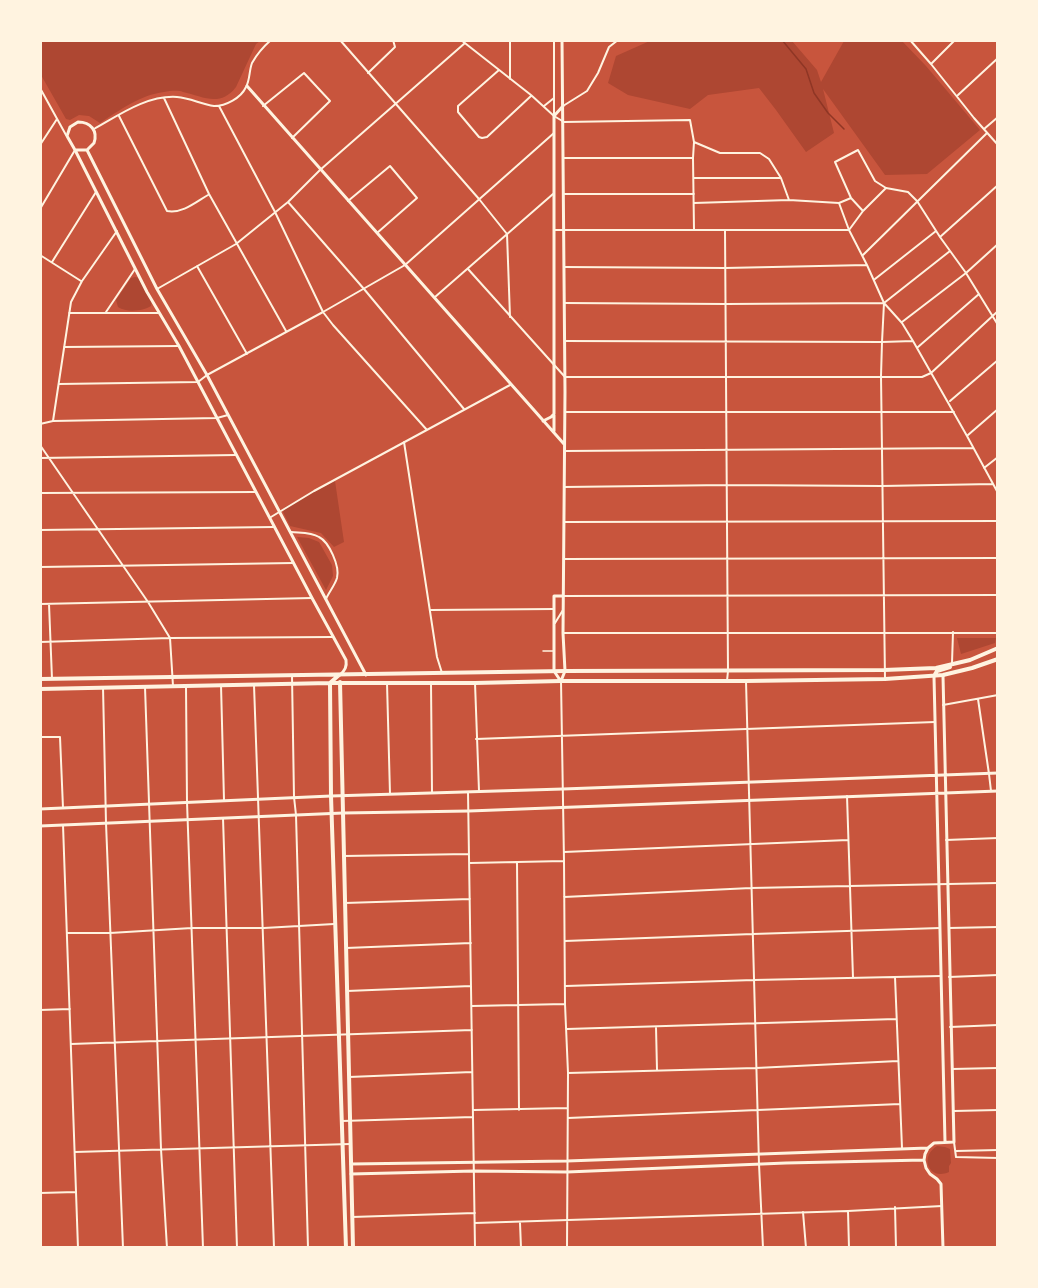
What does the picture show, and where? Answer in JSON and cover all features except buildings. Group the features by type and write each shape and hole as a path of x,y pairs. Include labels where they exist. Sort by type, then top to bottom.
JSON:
{"main road":[{"path":"40,680 555,671 884,670 936,668 952,665 998,648"},
{"path":"40,688 330,683 885,679 934,677 998,659"},
{"path":"970,660 972,668"},
{"path":"934,677 937,671 952,665"},
{"path":"475,673 476,683"},
{"path":"431,683 444,680 446,678 442,674"},
{"path":"330,683 340,675"},
{"path":"340,675 353,1248"},
{"path":"88,679 88,688"},
{"path":"330,683 331,796 346,1248"},
{"path":"343,1163 351,1174"}],"street":[{"path":"94,129 145,102 164,98 182,98 219,106 227,104 238,97 247,86 251,65 260,49 271,40"},
{"path":"340,40 507,234 510,317"},
{"path":"368,73 395,47 393,40"},
{"path":"461,40 564,122 690,120 694,142 694,230"},
{"path":"510,40 510,79"},
{"path":"554,40 554,433"},
{"path":"562,40 565,341 563,633 565,671 561,681 568,1073 567,1248"},
{"path":"554,116 563,106 587,91 598,74 609,47 609,40"},
{"path":"609,47 618,40"},
{"path":"910,40 998,145"},
{"path":"932,64 955,40"},
{"path":"157,289 236,244 275,213 320,170 465,44"},
{"path":"957,96 998,58"},
{"path":"499,70 458,106 458,112 479,137 487,137 531,95"},
{"path":"263,106 304,73 330,101 292,138"},
{"path":"247,86 565,446"},
{"path":"40,88 346,660 347,665 340,675"},
{"path":"164,98 209,194 286,331"},
{"path":"544,106 554,98"},
{"path":"219,106 323,312 427,430"},
{"path":"118,116 167,211 183,210 209,194"},
{"path":"984,129 998,117"},
{"path":"40,146 57,119"},
{"path":"67,136 70,127 78,122 87,123 94,129 96,139 94,143 87,150 75,150"},
{"path":"59,384 198,382 405,265 555,133"},
{"path":"863,256 987,133"},
{"path":"694,142 720,153 760,153 769,159 781,178 789,200"},
{"path":"40,208 75,150"},
{"path":"87,150 157,289 207,375 366,675"},
{"path":"863,211 851,198 835,162 858,150 875,181 886,188 908,192 917,201 998,325"},
{"path":"564,158 693,158"},
{"path":"348,201 390,166 417,198 377,233"},
{"path":"694,178 781,178"},
{"path":"940,237 998,185"},
{"path":"849,230 863,211 886,188"},
{"path":"52,262 96,192"},
{"path":"434,298 555,192"},
{"path":"564,194 694,194"},
{"path":"694,203 789,200 839,203 851,198"},
{"path":"288,202 464,409"},
{"path":"839,203 849,230 884,303 902,323 917,347 998,493"},
{"path":"555,230 849,230"},
{"path":"725,230 727,681"},
{"path":"53,421 71,302 82,281 117,231"},
{"path":"874,280 936,231"},
{"path":"902,323 966,273 998,244"},
{"path":"564,303 884,303 950,251"},
{"path":"40,255 82,281"},
{"path":"564,267 725,268 867,265"},
{"path":"197,266 247,354"},
{"path":"106,312 135,268"},
{"path":"468,269 565,377 922,376 931,373 998,311"},
{"path":"917,347 979,294"},
{"path":"884,303 881,376 885,679"},
{"path":"69,313 159,313"},
{"path":"565,341 913,341"},
{"path":"64,347 179,346"},
{"path":"948,402 998,360"},
{"path":"269,518 314,491 510,385"},
{"path":"967,436 998,409"},
{"path":"565,412 954,412"},
{"path":"40,424 53,421 217,418 228,414"},
{"path":"543,421 554,414"},
{"path":"404,442 437,657 442,674"},
{"path":"40,445 171,638 173,686"},
{"path":"565,451 973,448"},
{"path":"40,458 236,455"},
{"path":"984,468 998,457"},
{"path":"564,487 727,484 882,486 993,484"},
{"path":"40,493 255,492"},
{"path":"564,522 998,521"},
{"path":"40,530 274,526"},
{"path":"291,532 313,534 319,537 325,542 338,566 336,580 326,599"},
{"path":"564,559 998,558"},
{"path":"40,567 293,563"},
{"path":"561,681 555,671 554,596 998,595"},
{"path":"40,604 312,598"},
{"path":"49,604 52,679"},
{"path":"430,610 554,609"},
{"path":"554,623 563,610"},
{"path":"952,665 953,632"},
{"path":"563,633 998,633"},
{"path":"40,642 333,637"},
{"path":"942,675 954,1142 956,1157 998,1158"},
{"path":"292,676 308,1248"},
{"path":"934,677 945,1142"},
{"path":"746,681 763,1248"},
{"path":"387,683 390,794"},
{"path":"431,683 432,793"},
{"path":"476,683 479,792"},
{"path":"221,685 224,801"},
{"path":"254,685 274,1248"},
{"path":"186,686 187,802 203,1248"},
{"path":"103,687 106,823 123,1248"},
{"path":"145,687 161,1149 167,1248"},
{"path":"943,705 998,695"},
{"path":"978,699 991,791"},
{"path":"476,739 935,722"},
{"path":"40,737 60,737 63,808"},
{"path":"40,809 294,797 998,774"},
{"path":"40,826 343,813 469,811 998,791"},
{"path":"468,792 476,1248"},
{"path":"847,796 853,978"},
{"path":"223,818 237,1248"},
{"path":"63,825 78,1248"},
{"path":"946,840 998,838"},
{"path":"564,852 849,840"},
{"path":"344,856 470,854"},
{"path":"470,863 564,861"},
{"path":"517,862 519,1110"},
{"path":"564,897 752,888 998,883"},
{"path":"345,903 470,899"},
{"path":"67,933 299,927 335,923"},
{"path":"949,928 998,927"},
{"path":"565,941 940,928"},
{"path":"346,948 471,943"},
{"path":"949,977 998,975"},
{"path":"566,986 942,976"},
{"path":"895,977 902,1149"},
{"path":"347,991 471,986"},
{"path":"472,1006 565,1004"},
{"path":"40,1010 70,1009"},
{"path":"567,1029 896,1019"},
{"path":"950,1027 998,1025"},
{"path":"656,1026 657,1070"},
{"path":"71,1044 472,1030"},
{"path":"568,1073 756,1068 898,1061"},
{"path":"952,1069 998,1068"},
{"path":"349,1077 473,1072"},
{"path":"568,1118 900,1104"},
{"path":"473,1110 567,1108"},
{"path":"954,1111 998,1110"},
{"path":"342,1121 473,1117"},
{"path":"943,1248 941,1184 928,1171 924,1160 928,1148 934,1143 954,1142"},
{"path":"75,1152 350,1144"},
{"path":"351,1164 567,1161 928,1148"},
{"path":"956,1151 998,1150"},
{"path":"351,1174 474,1171 567,1172 924,1160"},
{"path":"40,1192 76,1192"},
{"path":"475,1223 942,1206"},
{"path":"896,1208 896,1248"},
{"path":"848,1211 849,1248"},
{"path":"803,1212 806,1248"},
{"path":"352,1216 475,1213"},
{"path":"520,1223 521,1248"}],"lane":[{"path":"543,651 554,651"}],"shaded area":[{"path":"652,40 792,41 817,70 821,82 844,41 902,41 980,130 927,174 885,175 823,89 834,133 806,152 759,88 708,95 690,109 628,95 608,83 616,56"},
{"path":"40,41 260,41 256,44 236,87 224,97 211,99 181,91 169,91 147,96 100,123 89,116 79,115 70,120 66,119 41,75"},
{"path":"131,278 139,278 152,300 151,306 135,311 122,309 118,307 116,300"},
{"path":"335,481 344,542 334,547 321,533 290,526 283,512 285,507"},
{"path":"297,537 319,542 332,565 333,576 326,590"},
{"path":"957,638 996,638 995,643 961,654"},
{"path":"937,1146 950,1149 949,1172 936,1173 929,1166 928,1156"}],"waterway":[{"path":"782,40 806,69 814,93 828,113 844,129"}]}
